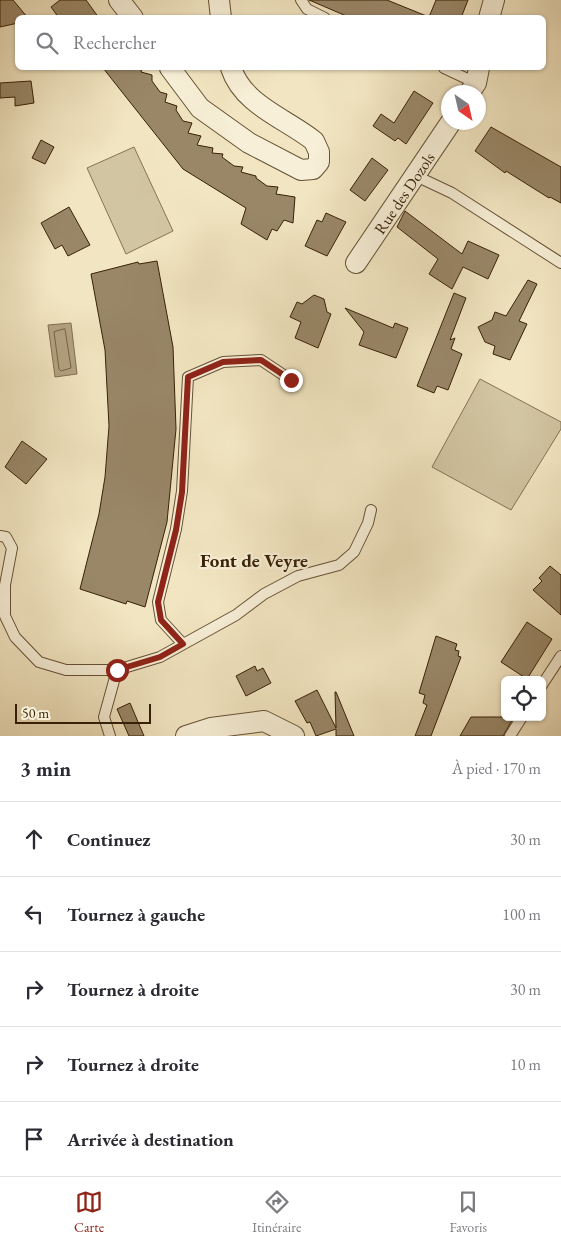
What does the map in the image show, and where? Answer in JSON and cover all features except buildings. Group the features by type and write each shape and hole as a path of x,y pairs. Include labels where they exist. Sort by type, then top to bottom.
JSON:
{"street":[{"path":"120,0 130,15"},
{"path":"219,0 221,15"},
{"path":"489,15 494,0"},
{"path":"172,70 200,108 249,143 301,170 313,168 319,162 314,141 250,99 234,78 232,70"},
{"name":"Rue des Dozols","path":"356,263 446,130"},
{"path":"186,736 211,728 264,721 294,736"}],"lane":[{"path":"301,0 307,9 319,15"},
{"path":"449,70 475,81"},
{"path":"416,176 452,193 561,263"},
{"path":"183,644 161,620 158,602 176,530 182,492 188,377 223,362 261,360 291,380"},
{"path":"0,536 6,537 12,548 5,585 6,616 15,637 39,662 66,670 117,670 160,657 236,615 264,594 298,576 339,565 354,552 368,523 371,510"},
{"path":"546,679 561,656"},
{"path":"110,736 104,717 117,670"},
{"path":"510,736 519,721"}],"shaded area":[{"path":"134,147 173,231 126,254 87,168"},
{"path":"480,379 561,422 561,429 511,510 432,467"}],"water":[{"path":"71,323 77,374 55,377 48,325"}],"district":[{"name":"Font de Veyre","path":"254,560"}],"route":[{"path":"117,670 160,657 183,644 161,620 158,602 176,530 182,492 188,377 223,362 261,360 291,380"}]}
